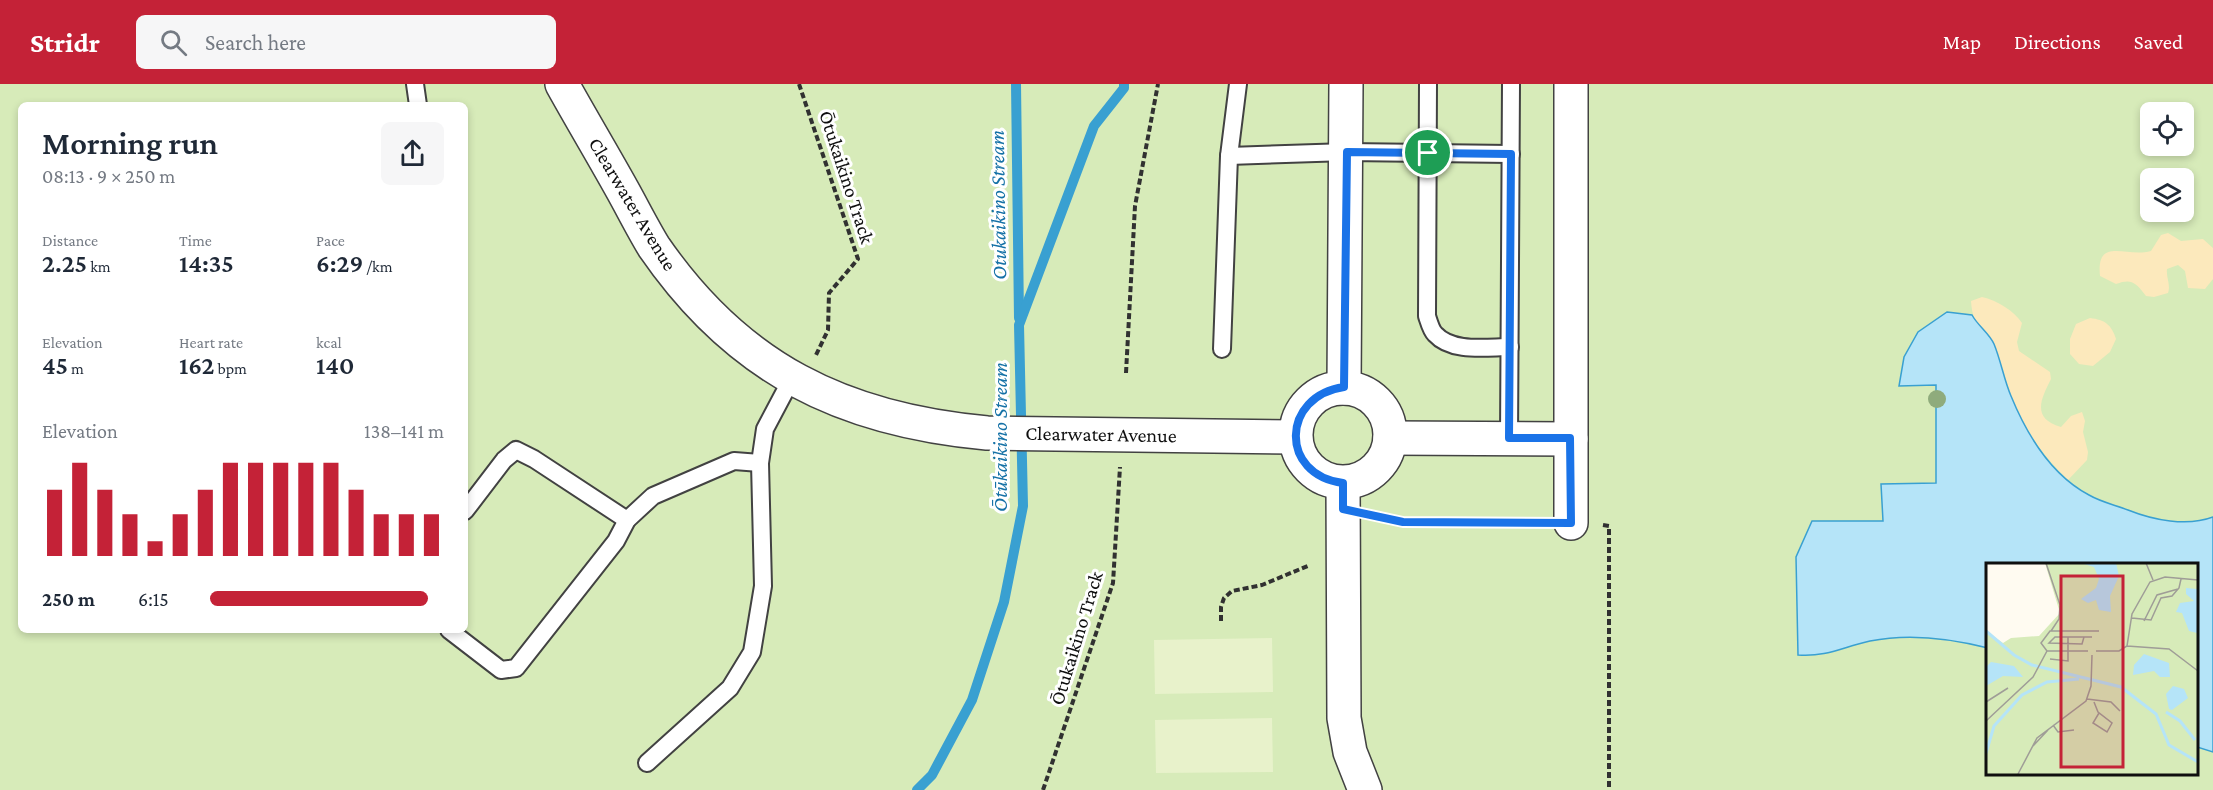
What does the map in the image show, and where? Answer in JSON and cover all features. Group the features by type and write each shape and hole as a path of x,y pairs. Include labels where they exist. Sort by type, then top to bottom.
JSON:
{"street":[{"name":"Clearwater Avenue","path":"562,84 653,245 689,294 724,330 767,363 797,381 854,407 899,421 987,433 1295,436"},
{"path":"1344,387 1346,84"},
{"path":"1571,84 1571,523"},
{"path":"1343,496 1357,481 1370,475 1381,465 1388,452 1390,438 1389,423 1382,408 1372,397 1344,387 1329,390 1315,397 1304,408 1297,422 1295,436 1298,451 1305,464 1315,474 1328,481 1343,496 1344,718 1350,752 1364,788"},
{"path":"1390,438 1570,438"}],"lane":[{"path":"415,84 418,102"},
{"path":"1222,349 1229,156 1238,84"},
{"path":"1428,84 1427,316 1434,334 1449,344 1462,347 1510,347"},
{"path":"1509,438 1511,84"},
{"path":"1229,156 1347,152 1511,154"},
{"path":"647,763 730,688 752,652 763,585 760,463 765,429 797,381"},
{"path":"468,507 504,460 516,450 627,519"},
{"path":"452,633 501,670 516,668 616,541 627,519 653,496 734,461 748,460 760,463"}],"path":[{"name":"Ōtukaikino Track","path":"797,381 828,330 829,293 858,259 799,84"},
{"path":"1126,373 1135,206 1158,84"},
{"name":"Ōtukaikino Track","path":"1043,790 1113,583 1121,456"},
{"path":"1343,496 1403,522 1571,523 1609,526 1609,790"},
{"path":"1221,621 1221,607 1224,598 1232,591 1262,585 1344,552"}],"green space":[{"path":"0,84 2213,84 2213,790 0,790"},
{"path":"1272,638 1273,692 1155,694 1154,640"},
{"path":"1272,718 1273,772 1156,773 1155,720"}],"sand":[{"path":"2168,233 2181,241 2203,239 2213,248 2213,279 2205,289 2188,288 2185,271 2178,265 2167,269 2168,293 2154,297 2146,296 2133,283 2116,284 2100,276 2100,264 2103,256 2108,252 2151,251 2161,235"},
{"path":"1982,297 1999,303 2019,319 2022,323 2017,342 2019,351 2050,372 2051,379 2041,407 2045,419 2061,427 2071,416 2082,412 2085,421 2083,432 2088,452 2087,460 2068,480 2034,440 2014,405 1991,340 1974,317 1971,301"},
{"path":"2090,318 2107,324 2116,339 2110,352 2093,366 2079,364 2070,354 2070,339 2076,324"}],"water":[{"path":"1947,312 1972,315 1994,344 2017,411 2033,439 2052,465 2075,487 2103,502 2159,519 2192,522 2213,517 2213,752 2198,747 2198,563 1986,563 1986,648 1944,639 1899,637 1870,641 1827,653 1798,655 1796,557 1812,521 1883,521 1881,484 1936,483 1936,385 1899,386 1904,357 1918,332"}],"waterway":[{"name":"Otukaikino Stream","path":"1016,84 1019,318"},
{"name":"Ōtūkaikino Stream","path":"917,790 932,775 972,700 1004,602 1023,506 1019,325 1094,126 1124,88 1124,84"}],"route":[{"path":"1347,152 1428,153 1511,154 1509,438 1570,438 1571,523 1403,522 1343,509 1343,483 1328,481 1315,474 1305,464 1298,451 1295,436 1297,422 1304,408 1315,397 1329,390 1344,387 1347,152"}]}
